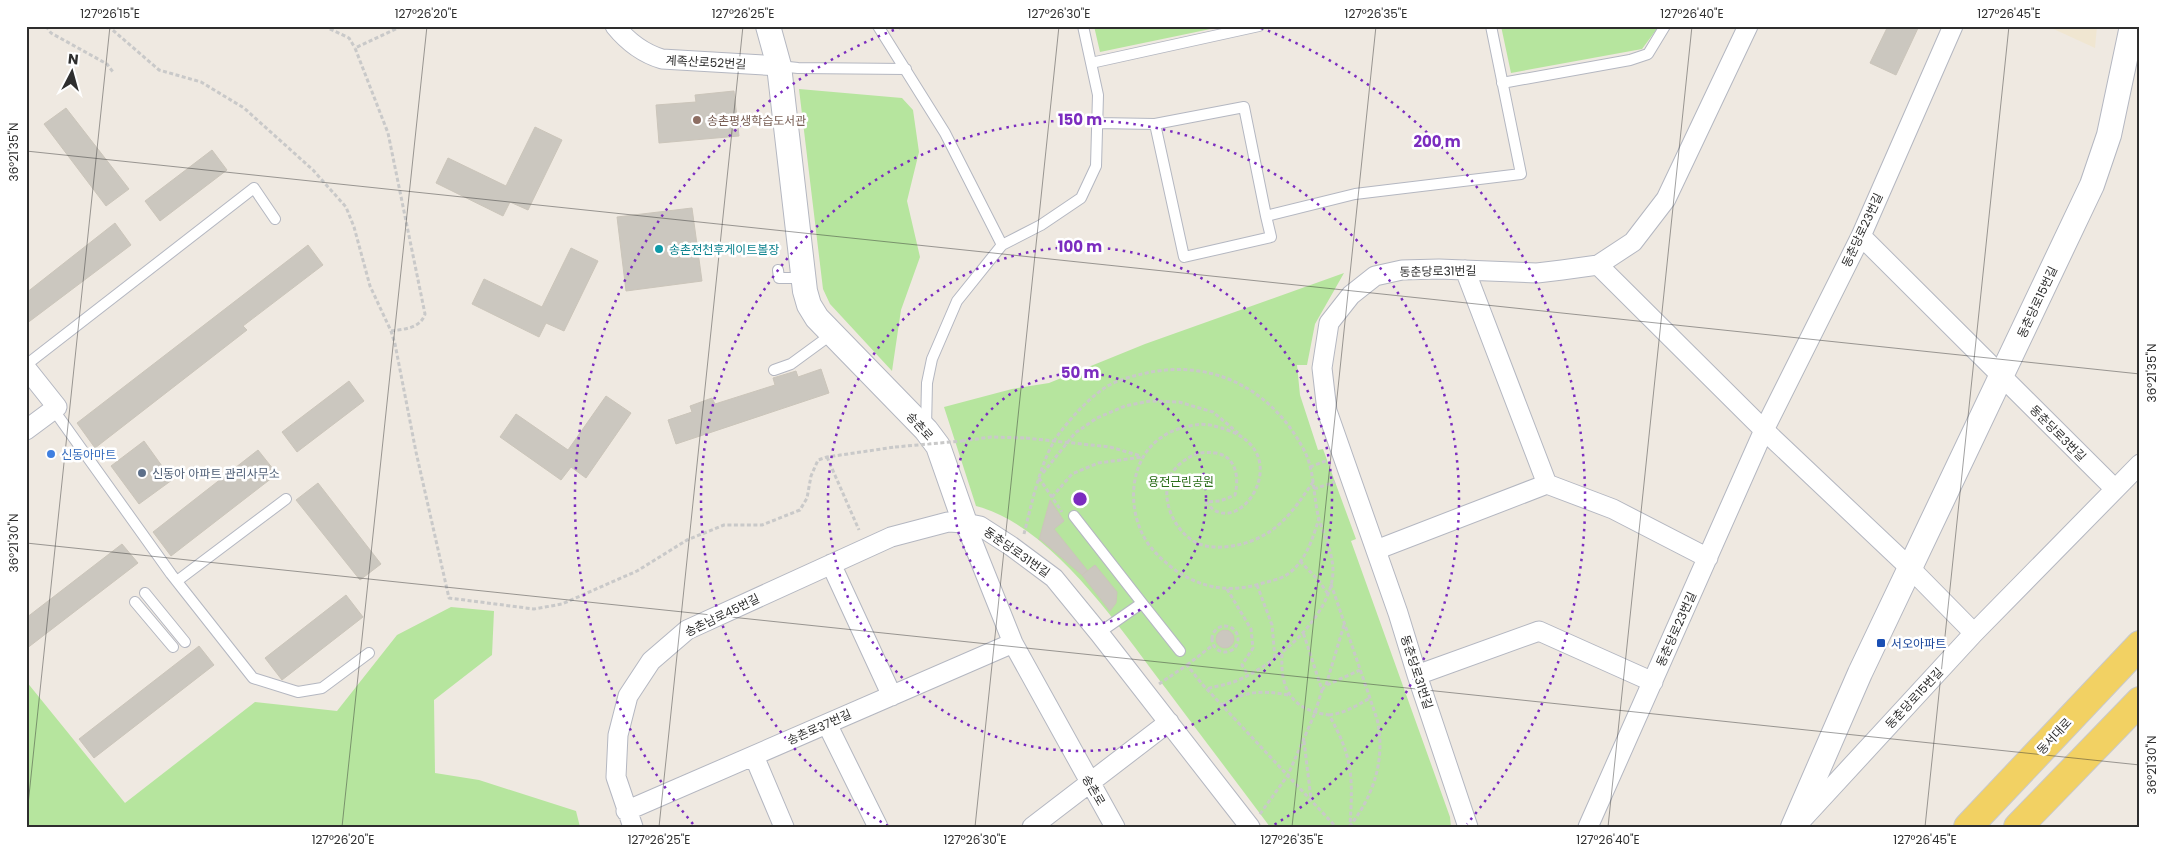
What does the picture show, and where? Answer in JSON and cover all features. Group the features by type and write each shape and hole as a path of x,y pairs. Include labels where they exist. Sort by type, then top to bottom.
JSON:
{"main road":[{"name":"동서대로","path":"1968,827 2140,644"},
{"path":"2018,827 2140,701"}],"street":[{"name":"계족산로52번길","path":"615,26 627,40 646,54 662,59 779,66"},
{"name":"송촌로","path":"768,26 779,66 803,278 808,305 817,318 926,430 938,446 964,523 1013,643 1115,827"},
{"name":"동춘당로31번길","path":"1468,827 1398,613 1327,411 1322,368 1329,323 1351,295 1375,276 1402,270 1538,273 1598,264 1633,242 1666,199 1748,26"},
{"name":"동춘당로23번길","path":"1588,827 1764,430 1861,236 1953,26"},
{"name":"동춘당로15번길","path":"1794,827 1910,568 2092,185 2109,135 2132,26"},
{"name":"동춘당로3번길","path":"1861,236 2115,489"},
{"path":"1598,264 1764,430 1910,568 1974,633"},
{"path":"1465,270 1547,484"},
{"path":"26,367 57,407 26,430"},
{"name":"동춘당로15번길","path":"1794,827 1974,633 2140,464"},
{"path":"1376,550 1547,484 1613,509 1708,558"},
{"name":"송촌남로45번길","path":"630,819 616,777 618,735 628,696 651,661 687,630 891,537 948,522 964,523"},
{"name":"동춘당로31번길","path":"964,523 980,526 1054,578 1100,633 1169,722 1254,821"},
{"path":"831,564 892,696"},
{"path":"1417,675 1538,631 1653,682"},
{"name":"송촌로37번길","path":"630,819 754,756 1013,643"},
{"path":"1032,827 1169,722"},
{"path":"827,724 878,827"},
{"path":"754,756 784,827"}],"lane":[{"path":"878,26 945,133 1002,245"},
{"path":"926,430 927,382 932,359 957,301 1002,245 1040,225 1081,198 1096,166 1098,95 1083,26"},
{"path":"1091,63 1259,26"},
{"path":"1266,216 1355,194 1521,174 1491,26"},
{"path":"1502,83 1648,54 1664,26"},
{"path":"779,66 798,68 906,69"},
{"path":"1097,123 1154,124 1244,107 1271,237 1184,257 1154,124"},
{"path":"26,367 254,188 275,218"},
{"path":"778,270 779,278 803,278"},
{"path":"774,370 791,364 832,334"},
{"path":"53,409 177,582 252,678 298,692 322,688 369,654"},
{"path":"177,582 286,499"},
{"path":"1069,515 1180,651"},
{"path":"146,593 185,642"},
{"path":"135,602 173,647"},
{"path":"1100,633 1142,603"}],"path":[{"path":"46,26 51,33 107,64 113,72"},
{"path":"108,26 159,70 201,82 244,108 313,170 346,207 354,227 370,286 391,331 449,598 534,610 562,604 637,571 686,540 724,525 762,525 800,510 807,498 811,476 818,460 827,456 895,447 991,438 1026,438 1110,447 1144,457"},
{"path":"324,26 349,38 388,133 425,314 423,321 417,325 391,331"},
{"path":"354,48 402,26"},
{"path":"1024,534 1038,479 1057,437 1077,411 1104,388 1125,378 1155,371 1185,369 1222,376 1248,388 1265,400 1279,413 1305,453 1310,467 1319,518 1326,536 1333,570 1331,584 1328,594 1316,615 1282,654 1235,681 1206,688"},
{"path":"1038,479 1075,433 1097,418 1125,406 1150,401 1179,402 1213,412 1250,445 1258,458 1260,470 1258,488 1249,502 1234,511 1219,513 1211,509 1206,502 1220,501 1235,495 1238,482 1234,465 1222,454 1206,451 1190,455 1176,466 1168,482 1167,499 1170,514 1180,528 1197,542 1214,546 1231,546 1248,543 1266,535 1282,521 1313,482"},
{"path":"1240,435 1212,425 1197,424 1178,429 1161,437 1144,457 1134,478 1134,505 1140,528 1150,546 1169,567 1198,583 1227,589 1257,585 1288,574 1300,562 1312,540 1319,518"},
{"path":"827,456 859,530"},
{"path":"1052,497 1072,474 1098,462 1144,457"},
{"path":"1310,467 1331,458"},
{"path":"1038,479 1069,515"},
{"path":"1314,489 1337,481"},
{"path":"1300,562 1319,581 1328,594"},
{"path":"1331,584 1380,733 1380,753 1374,785 1361,812 1350,826"},
{"path":"1257,585 1272,625 1275,659"},
{"path":"1227,589 1251,629 1253,648 1242,665 1248,675"},
{"path":"1254,821 1288,776 1315,713 1322,690 1326,685 1345,624"},
{"path":"1229,626 1236,631 1238,644 1232,651 1223,653 1213,645 1212,636 1217,629 1229,626"},
{"path":"1302,631 1322,690"},
{"path":"1159,684 1213,645"},
{"path":"1282,654 1281,670 1288,695 1295,702 1315,713 1329,715 1341,713 1370,698"},
{"path":"1187,665 1206,688 1336,827"},
{"path":"1326,685 1360,670"},
{"path":"1222,705 1245,694 1260,691 1288,695"},
{"path":"1329,715 1345,745 1350,765 1352,793 1350,826"},
{"path":"1304,740 1311,800"}],"shaded area":[{"path":"2047,26 2097,26 2095,48"}],"green space":[{"path":"1094,26 1225,26 1100,52"},
{"path":"1501,26 1659,26 1642,49 1511,73"},
{"path":"799,89 902,98 913,110 919,152 907,201 920,257 901,310 892,371 830,304 823,289"},
{"name":"용전근린공원","path":"1344,273 1315,324 1307,365 1297,365 1300,395 1318,450 1323,449 1356,539 1351,541 1450,817 1451,827 1270,827 1128,638 1083,583 1058,557 1032,535 1004,517 976,506 944,407 1012,389 1049,383 1145,344"},
{"path":"451,607 494,611 492,655 434,700 435,773 479,780 576,811 580,827 26,827 26,681 125,803 255,702 337,711 397,635"}],"building":[{"path":"1888,26 1919,26 1896,75 1870,63"},
{"name":"송촌평생학습도서관","path":"734,91 739,136 659,143 656,105 696,102 695,95"},
{"path":"66,108 129,189 106,206 44,124"},
{"path":"535,127 562,140 528,210 510,202 503,216 436,183 448,158 506,186"},
{"path":"212,150 227,170 160,221 145,201"},
{"name":"송촌전천후게이트볼장","path":"692,208 702,281 626,291 617,217"},
{"path":"115,223 131,245 26,324 26,293"},
{"path":"308,245 323,265 243,326 247,330 95,448 77,423"},
{"path":"571,248 598,261 564,331 546,323 539,337 472,304 484,279 542,307"},
{"path":"821,369 829,393 676,444 668,420 692,412 690,406 712,398 715,404 775,385 773,378 796,371 798,377"},
{"path":"349,381 364,401 297,452 282,432"},
{"path":"606,396 631,413 586,478 571,467 561,480 500,437 516,414 568,450"},
{"name":"신동아 아파트 관리사무소","path":"144,441 172,480 139,504 111,466"},
{"path":"258,450 277,474 171,556 153,532"},
{"path":"318,483 381,564 360,580 296,500"},
{"path":"1050,500 1064,521 1054,529 1087,570 1082,575 1039,540"},
{"path":"122,544 138,563 26,649 26,618"},
{"path":"1095,565 1117,592 1116,603 1110,611 1082,575"},
{"path":"346,595 363,617 282,680 265,658"},
{"path":"1225,630 1231,633 1234,639 1231,645 1225,648 1219,645 1216,639 1219,633"},
{"path":"199,646 214,665 94,758 79,739"}],"place":[{"name":"송촌평생학습도서관","path":"697,120"},
{"name":"송촌전천후게이트볼장","path":"659,249"},
{"name":"신동아마트","path":"51,454"},
{"name":"신동아 아파트 관리사무소","path":"142,473"},
{"name":"서오아파트","path":"1881,643"}]}
